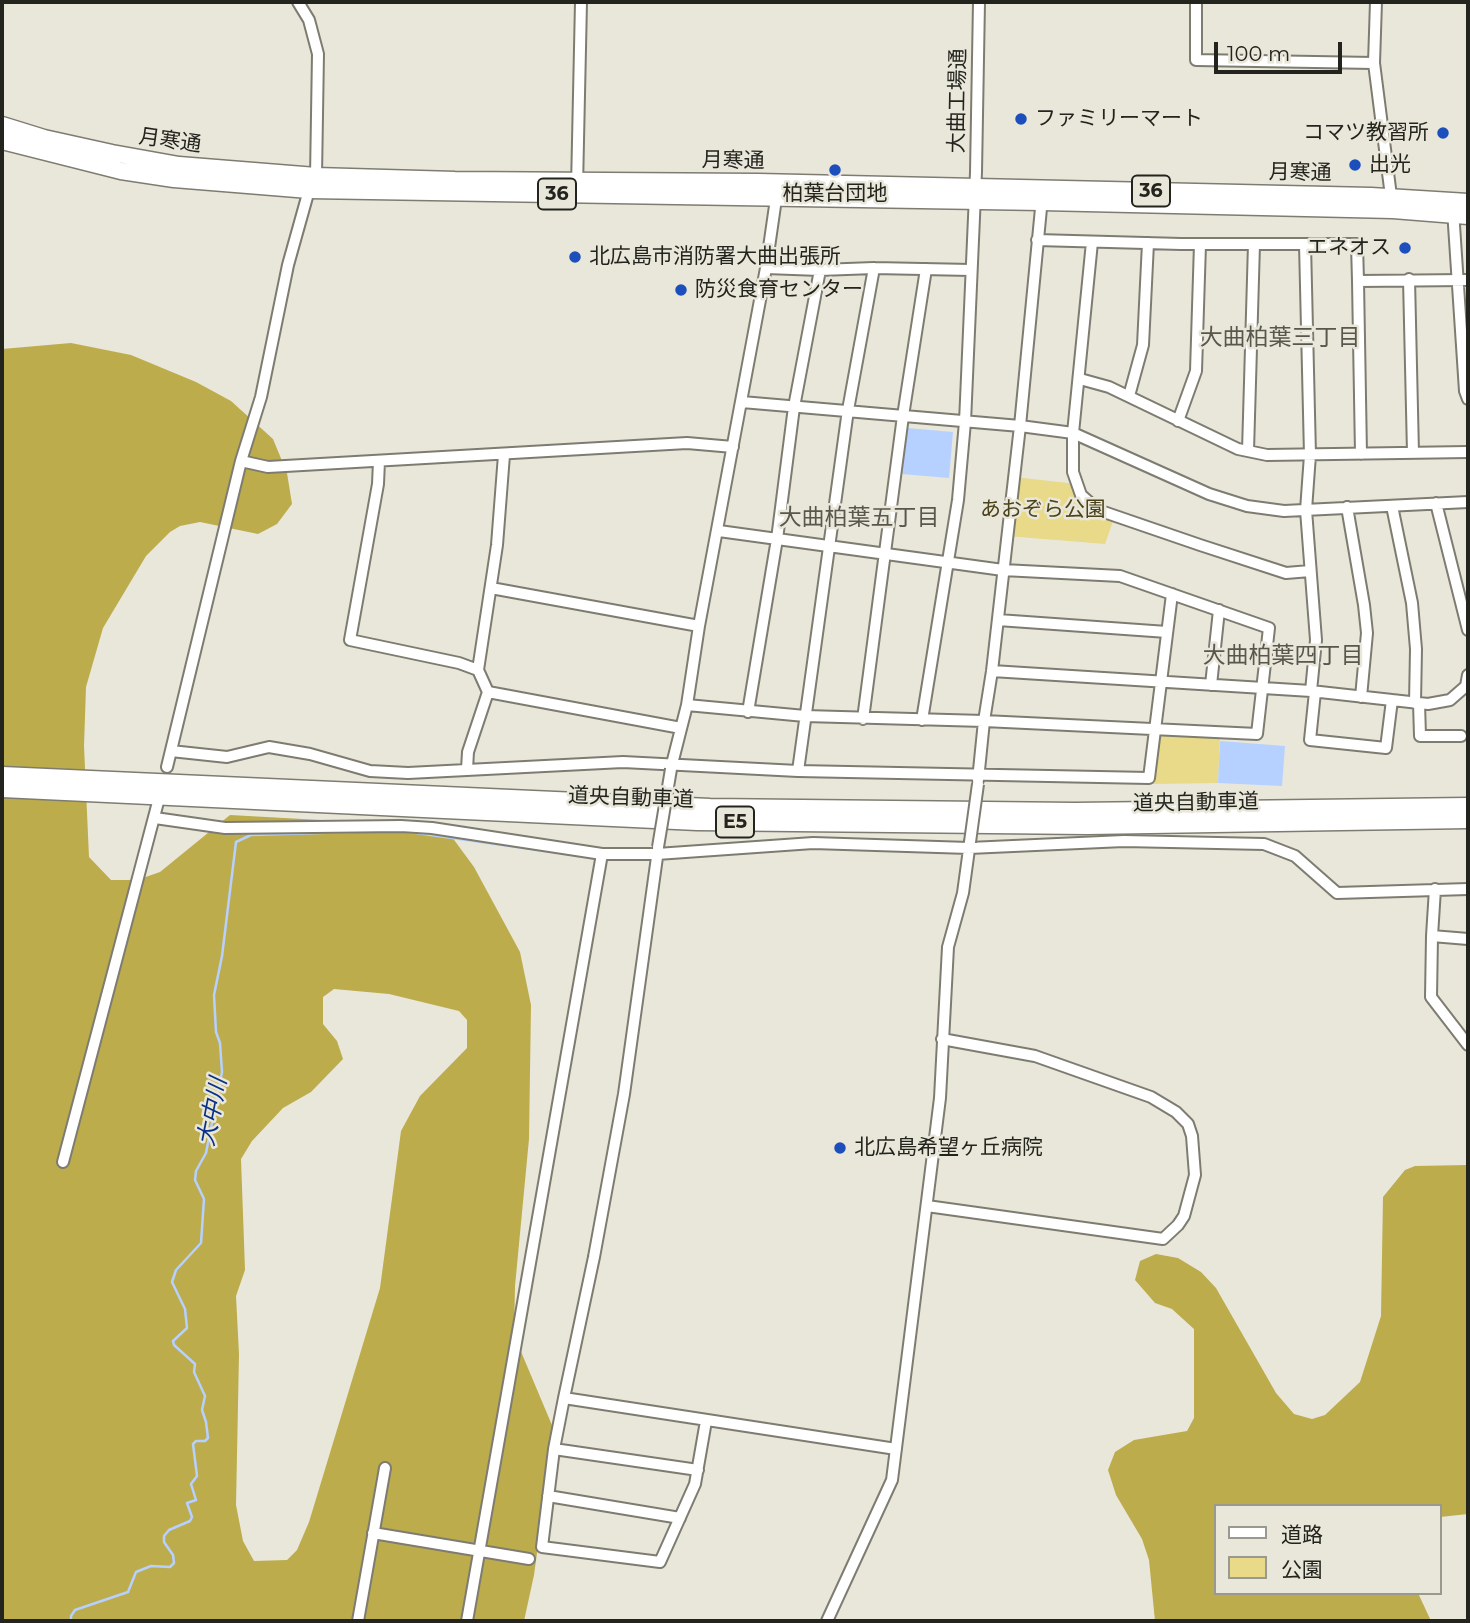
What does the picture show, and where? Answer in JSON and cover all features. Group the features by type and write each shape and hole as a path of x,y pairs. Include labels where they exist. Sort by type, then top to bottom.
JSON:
{"highway":[{"name":"月寒通","path":"2,125 98,150 179,165 313,183"},
{"name":"月寒通","path":"2,141 121,171 174,179 1042,195 1392,203 1461,208"},
{"name":"道央自動車道","path":"2,775 738,808 1075,811 1468,806"},
{"name":"道央自動車道","path":"2,789 697,822 1087,826 1468,820"}],"street":[{"path":"167,767 241,461 261,397 288,265 313,183 318,54 309,20 298,2"},
{"path":"577,187 580,2"},
{"name":"大曲工場通","path":"922,720 958,499 965,422 975,195 979,2"},
{"path":"1196,2 1196,60 1374,63"},
{"path":"1376,2 1374,63 1392,203"},
{"path":"706,1421 695,1484 660,1562 542,1546 554,1449 594,1257 624,1094 672,766 687,705 699,626 719,531 766,268 777,190"},
{"path":"827,1621 892,1480 940,1098 948,947 963,892 979,779 1020,426 1042,195"},
{"path":"1461,208 1465,391 1468,399"},
{"path":"1037,240 1357,244 1361,454"},
{"path":"1092,242 1073,433 1073,471 1081,495 1098,510 1286,573 1310,571"},
{"path":"1129,396 1143,345 1148,243"},
{"path":"1178,421 1196,372 1200,244"},
{"path":"1248,451 1254,244"},
{"path":"1305,244 1310,455 1306,510 1316,640 1310,740 1386,748 1392,700"},
{"path":"766,268 971,270"},
{"path":"798,771 848,410 874,268"},
{"path":"863,719 903,415 926,269"},
{"path":"748,712 777,539 794,407 820,270"},
{"path":"1409,279 1413,453"},
{"path":"1358,281 1463,279"},
{"path":"1080,379 1109,387 1238,449 1267,455 1468,452"},
{"path":"742,402 1073,433 1209,494 1247,506 1284,511 1468,502"},
{"path":"241,461 268,467 687,443 733,447"},
{"path":"467,769 468,752 488,692 478,670 497,545 504,455"},
{"path":"379,461 350,640 459,663 478,670"},
{"path":"1436,503 1468,630"},
{"path":"1392,506 1412,603 1420,736 1461,736"},
{"path":"1347,507 1366,624 1361,697"},
{"path":"687,705 748,712 863,719 984,721 1257,734 1269,628 1120,576 1003,570 719,531"},
{"path":"491,587 699,626"},
{"path":"171,751 227,757 269,747 310,754 370,771 408,773 623,762 979,779 1149,778 1172,594"},
{"path":"1211,685 1219,610"},
{"path":"998,620 1167,632"},
{"path":"992,671 1263,688 1428,704 1450,700 1466,686 1468,675"},
{"path":"488,692 681,728"},
{"path":"63,1162 158,802"},
{"path":"155,818 225,828 432,828 602,854 813,843 970,845 1124,841 1265,844 1295,856 1337,893 1468,889"},
{"path":"467,1621 602,854"},
{"path":"1435,889 1432,997 1468,1045"},
{"path":"1432,936 1468,939"},
{"path":"927,1206 1163,1239 1184,1216 1195,1175 1192,1136 1188,1124 1176,1112 1152,1097 1035,1056 942,1039"},
{"path":"564,1398 896,1449"},
{"path":"554,1449 698,1470"},
{"path":"358,1621 385,1468"},
{"path":"548,1496 680,1518"},
{"path":"373,1533 529,1559"}],"green space":[{"name":"あおぞら公園","path":"1014,477 1077,484 1081,495 1115,515 1105,544 1007,536"},
{"path":"1156,729 1220,732 1218,783 1151,784 1149,778"}],"shaded area":[{"path":"71,343 131,355 196,382 231,401 273,439 287,473 292,504 277,524 258,534 200,522 180,526 170,532 146,556 103,628 86,687 84,746 89,857 111,880 137,880 160,872 230,815 411,825 449,833 474,867 520,952 531,1005 529,1139 515,1286 514,1335 554,1430 534,1575 524,1621 2,1621 2,349","holes":["334,989 389,994 459,1011 467,1020 467,1048 420,1096 401,1131 380,1288 309,1522 297,1550 287,1560 254,1561 243,1541 236,1505 239,1354 236,1296 245,1270 241,1159 252,1141 283,1108 311,1092 343,1059 337,1041 323,1024 323,997"]},
{"path":"1468,1165 1468,1514 1442,1517 1442,1504 1214,1504 1214,1595 1419,1595 1431,1621 1155,1621 1149,1560 1142,1539 1116,1495 1108,1470 1115,1452 1134,1440 1187,1431 1194,1418 1194,1329 1172,1309 1155,1303 1135,1280 1140,1261 1156,1254 1178,1258 1201,1272 1216,1288 1276,1393 1294,1414 1312,1419 1325,1415 1360,1382 1381,1316 1383,1197 1405,1170 1415,1166"}],"water":[{"path":"907,428 953,432 949,478 902,474"},
{"path":"1220,741 1285,746 1282,786 1218,783"}],"waterway":[{"name":"大中川","path":"402,831 596,858"},
{"name":"大中川","path":"71,1621 75,1610 128,1592 136,1572 151,1566 170,1567 174,1563 173,1555 164,1542 164,1536 169,1530 190,1521 192,1517 187,1503 196,1500 191,1484 197,1476 193,1444 208,1438 202,1410 205,1396 194,1372 195,1364 174,1345 173,1341 187,1328 185,1309 172,1282 176,1270 201,1243 204,1199 195,1180 196,1171 206,1153 222,1072 214,995 222,956 236,842 251,835 353,832"}],"place":[{"name":"ファミリーマート","path":"1021,119"},
{"name":"コマツ教習所","path":"1443,133"},
{"name":"出光","path":"1355,165"},
{"name":"柏葉台団地","path":"835,170"},
{"name":"エネオス","path":"1405,248"},
{"name":"北広島市消防署大曲出張所","path":"575,257"},
{"name":"防災食育センター","path":"681,290"},
{"name":"北広島希望ヶ丘病院","path":"840,1148"}],"district":[{"name":"大曲柏葉三丁目","path":"1280,338"},
{"name":"大曲柏葉五丁目","path":"859,518"},
{"name":"大曲柏葉四丁目","path":"1283,656"}]}
